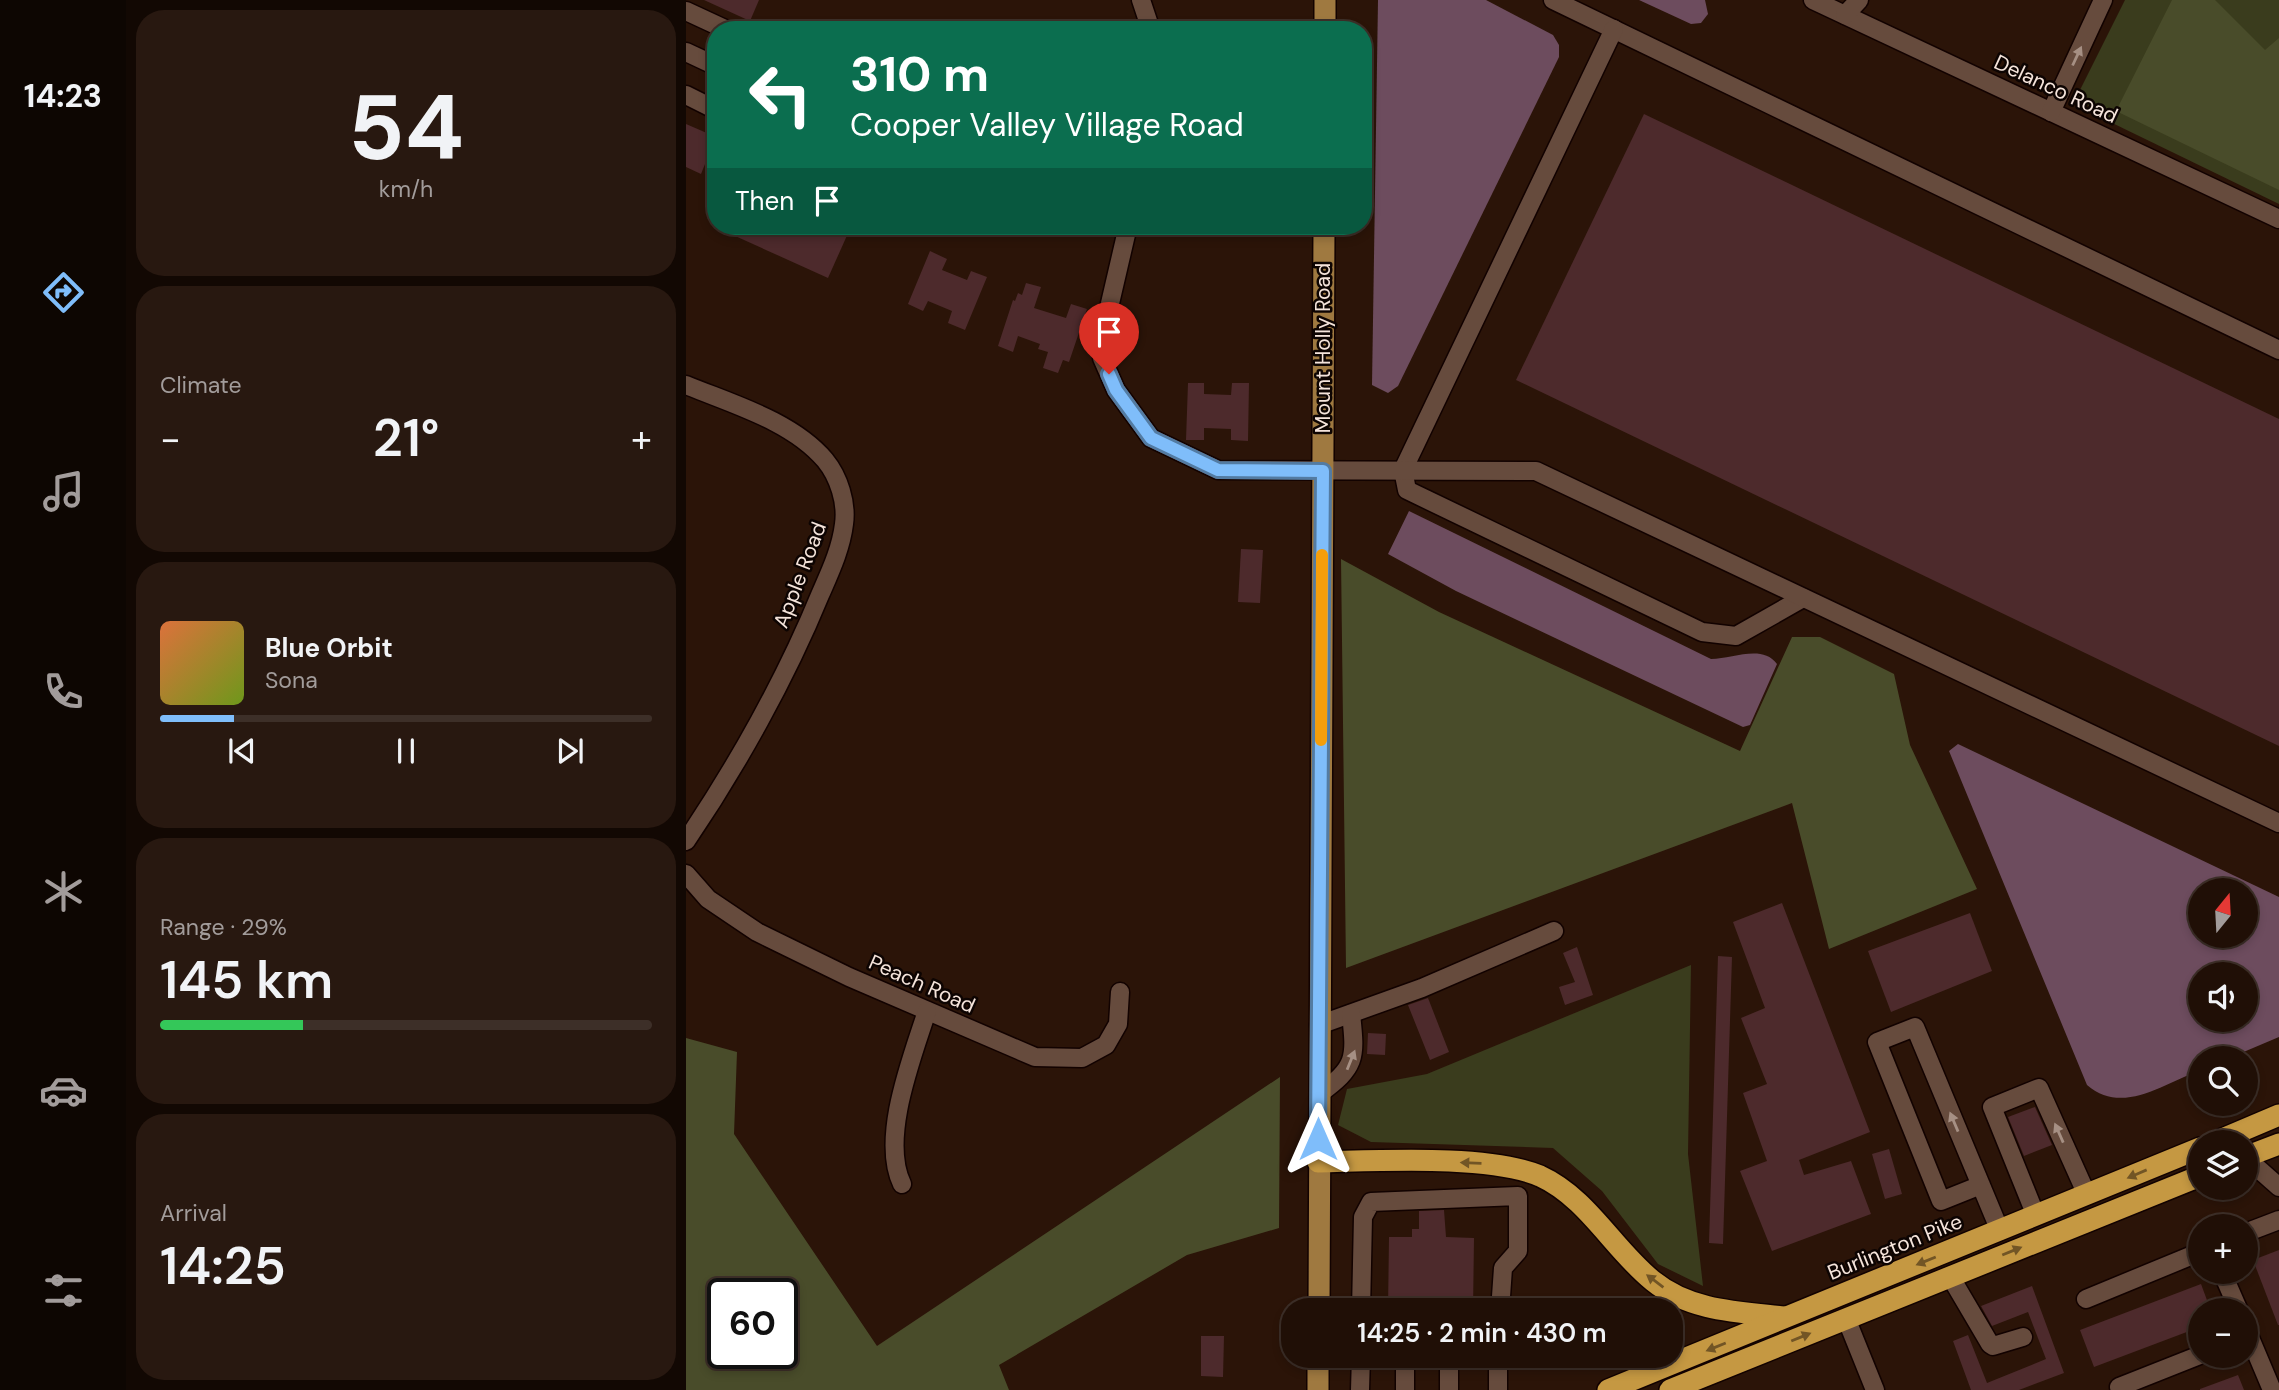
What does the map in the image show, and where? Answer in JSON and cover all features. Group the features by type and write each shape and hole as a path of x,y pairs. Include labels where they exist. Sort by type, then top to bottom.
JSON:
{"highway":[{"path":"2244,1130 2279,1115"},
{"path":"2258,1152 2279,1144"},
{"name":"Burlington Pike","path":"1608,1390 2188,1153"},
{"path":"1318,1162 1494,1165 1540,1176 1579,1205 1653,1281 1677,1296 1704,1307 1789,1317"},
{"path":"1670,1390 1694,1385 1846,1318 2188,1181"}],"main road":[{"path":"1325,0 1325,21"},
{"name":"Mount Holly Road","path":"1318,1298 1324,235"},
{"path":"1318,1368 1318,1390"}],"street":[{"path":"1141,0 1149,21"},
{"path":"1553,0 2279,350"},
{"name":"Delanco Road","path":"1814,0 2279,219"},
{"path":"1845,15 1859,0"},
{"path":"2051,112 2103,0"},
{"path":"686,11 708,21"},
{"path":"1614,29 1403,470 1407,490 1702,632 1736,636 1802,598"},
{"path":"686,52 707,62"},
{"path":"686,95 707,106"},
{"path":"1126,235 1108,312 1102,358 1116,390 1151,438 1218,470 1536,471 2279,822"},
{"name":"Apple Road","path":"686,385 769,421 814,449 835,475 844,507 844,523 832,565 798,645 713,799 686,841"},
{"name":"Peach Road","path":"686,874 708,900 757,932 927,1012 1035,1057 1068,1060 1082,1058 1106,1045 1118,1024 1120,992"},
{"path":"1319,1026 1422,988 1554,931"},
{"path":"902,1184 894,1166 893,1144 927,1012"},
{"path":"1319,1094 1342,1077 1352,1064 1355,1050 1351,1014"},
{"path":"1980,1185 1941,1201 1878,1042 1915,1027 2000,1231"},
{"path":"2036,1216 1992,1107 2039,1088 2087,1195"},
{"path":"2258,1168 2279,1187"},
{"path":"1362,1298 1363,1217 1371,1202 1518,1196 1518,1251 1503,1268 1501,1298"},
{"path":"2258,1228 2279,1220"},
{"path":"2086,1299 2188,1257"},
{"path":"1950,1276 1993,1346 2023,1337"},
{"path":"1846,1318 1875,1390"},
{"path":"2258,1358 2272,1390"},
{"path":"2119,1387 2188,1360"},
{"path":"1360,1390 1361,1368"},
{"path":"1405,1368 1405,1390"},
{"path":"1449,1368 1449,1390"},
{"path":"1498,1390 1499,1368"}],"green space":[{"path":"2125,0 2279,0 2279,204 2104,119 2077,96"},
{"path":"2172,0 2215,0 2265,50 2279,38 2279,190 2116,111"},
{"path":"1341,559 1439,612 1740,751 1792,637 1820,637 1894,674 1910,745 1977,889 1829,949 1792,803 1346,968"},
{"path":"1691,965 1688,1154 1703,1286 1658,1264 1602,1191 1553,1148 1371,1142 1338,1125 1347,1089 1427,1074"},
{"path":"686,1038 737,1052 734,1134 877,1346 1280,1077 1279,1228 1187,1255 999,1365 1009,1390 686,1390"}],"shaded area":[{"path":"1378,0 1486,0 1553,35 1559,45 1559,57 1398,386 1388,393 1372,385"},
{"path":"1639,0 1705,0 1708,14 1701,23 1691,24"},
{"path":"1409,511 1711,659 1747,654 1771,658 1777,664 1750,725 1743,727 1456,591 1388,554"},
{"path":"1958,744 2239,878 2188,878 2188,948 2258,948 2258,887 2279,897 2279,1037 2258,1046 2188,1046 2188,1075 2142,1094 2114,1097 2100,1094 2087,1085 1949,751"}],"building":[{"path":"704,0 759,0 750,21"},
{"path":"1644,114 2279,419 2279,746 1516,380"},
{"path":"686,124 707,133 707,159 701,174 686,167"},
{"path":"733,235 847,235 828,278"},
{"path":"930,251 947,259 942,270 967,280 971,271 987,277 965,330 948,323 952,311 928,301 923,311 908,304"},
{"path":"1026,283 1041,287 1034,308 1066,318 1071,304 1087,309 1069,362 1063,360 1058,373 1043,368 1048,352 1038,349 1040,344 1018,336 1013,352 998,346 1013,300 1015,301 1018,293 1022,295"},
{"path":"1188,383 1204,383 1204,394 1231,395 1232,383 1249,383 1248,441 1231,440 1231,429 1204,428 1204,440 1186,440"},
{"path":"1241,549 1263,550 1260,603 1238,602"},
{"path":"1782,903 1870,1132 1799,1160 1804,1175 1851,1161 1871,1214 1772,1251 1740,1171 1767,1161 1743,1093 1767,1084 1741,1018 1765,1008 1733,922"},
{"path":"1970,913 1992,971 1891,1012 1868,951"},
{"path":"1577,947 1593,995 1565,1005 1559,987 1575,982 1563,953"},
{"path":"1718,956 1732,957 1723,1244 1709,1243"},
{"path":"1428,998 1449,1052 1430,1060 1408,1005"},
{"path":"1368,1033 1386,1034 1385,1055 1367,1054"},
{"path":"2035,1107 2052,1145 2024,1156 2008,1117"},
{"path":"1889,1149 1902,1194 1885,1199 1872,1154"},
{"path":"1444,1210 1446,1237 1474,1238 1473,1298 1388,1298 1389,1237 1412,1237 1412,1229 1419,1229 1419,1211"},
{"path":"2279,1250 2279,1325 2258,1273 2258,1258"},
{"path":"2201,1284 2206,1298 2188,1298 2188,1332 2094,1367 2080,1330"},
{"path":"2032,1286 2064,1373 2019,1390 1971,1390 1953,1341 1968,1335 1987,1383 2046,1359 2028,1312 1992,1326 1981,1306"},
{"path":"1201,1336 1224,1336 1223,1377 1201,1376"},
{"path":"2238,1375 2244,1390 2200,1390 2200,1389"}],"slow traffic":[{"path":"1321,740 1322,555"}],"route":[{"path":"1109,374 1116,390 1151,438 1218,470 1323,471 1318,1139"}]}
